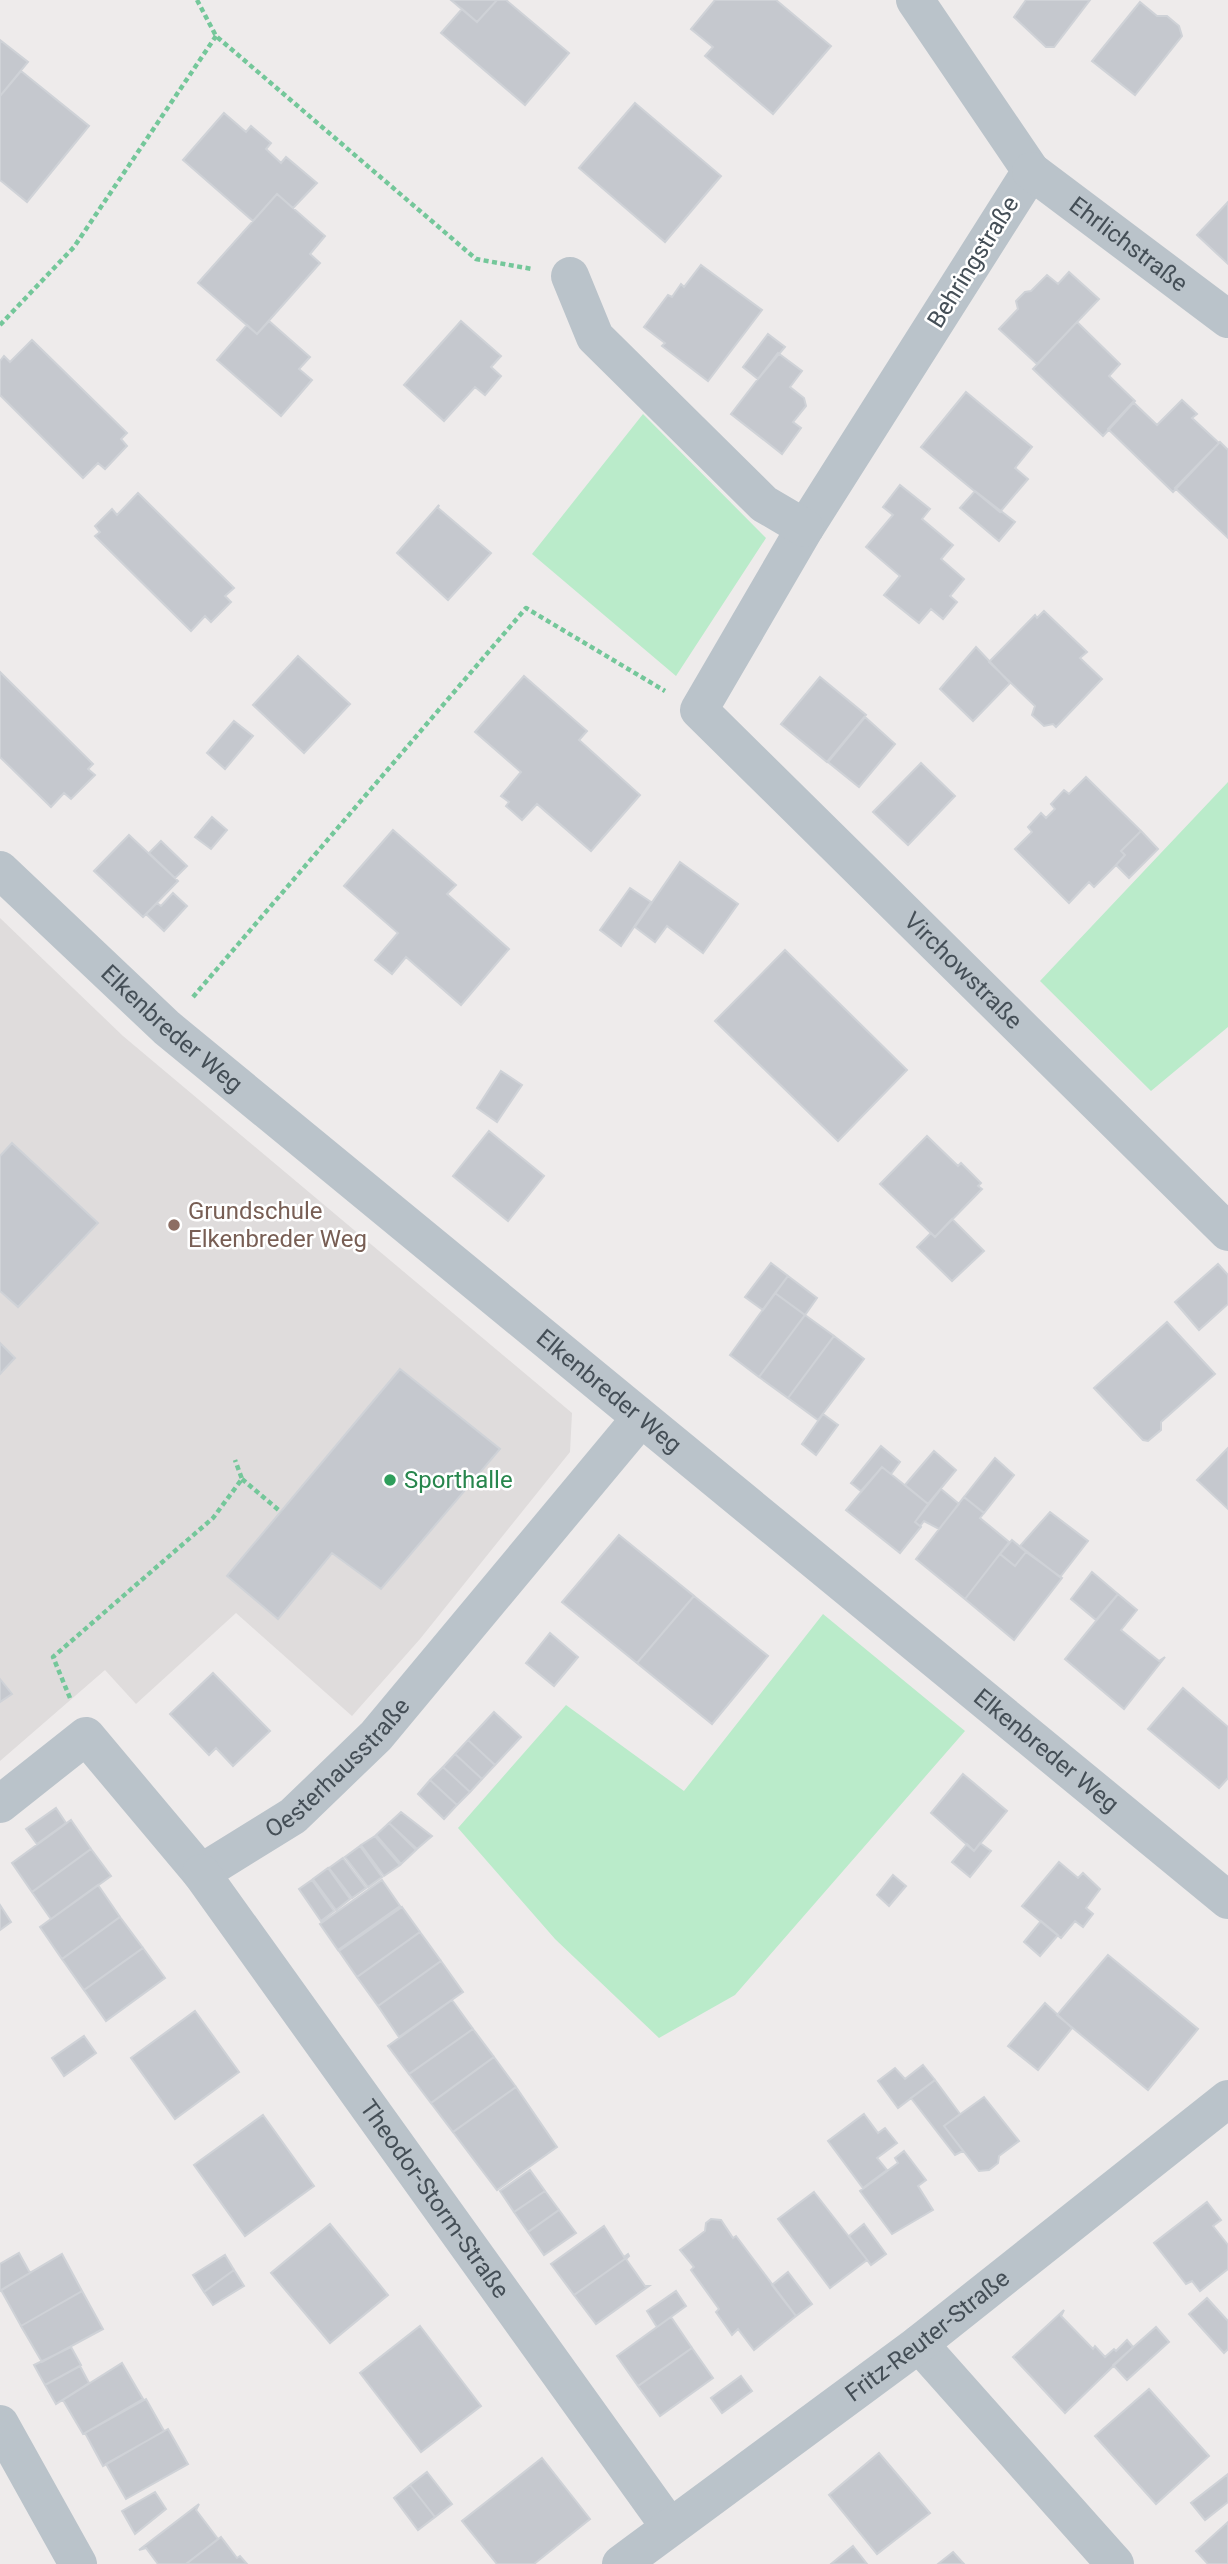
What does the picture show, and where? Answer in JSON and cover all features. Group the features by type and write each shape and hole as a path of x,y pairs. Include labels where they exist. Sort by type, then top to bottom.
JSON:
{"street":[{"name":"Behringstraße","path":"699,710 805,528 1031,171 915,0"},
{"name":"Ehrlichstraße","path":"1031,171 1228,319"},
{"path":"570,276 594,337 764,504 805,528"},
{"name":"Virchowstraße","path":"699,710 1228,1233"},
{"name":"Elkenbreder Weg","path":"0,870 167,1028 1228,1900"},
{"name":"Oesterhausstraße","path":"201,1873 293,1816 376,1736 640,1419"},
{"path":"0,1804 86,1736 201,1873"},
{"name":"Theodor-Storm-Straße","path":"201,1873 669,2526"},
{"name":"Fritz-Reuter-Straße","path":"621,2564 919,2344 1228,2099"},
{"path":"919,2344 1115,2564"},
{"path":"0,2424 78,2564"}],"path":[{"path":"197,0 216,36 476,259 570,276"},
{"path":"0,325 74,247 216,36"},
{"path":"167,1028 526,608 699,710"},
{"path":"235,1460 242,1479 281,1512"},
{"path":"86,1736 53,1657 213,1518 242,1479"}],"shaded area":[{"name":"Grundschule Elkenbreder Weg","path":"0,918 123,1036 572,1413 570,1452 420,1639 352,1716 236,1613 136,1704 105,1670 0,1761"}],"green space":[{"path":"643,414 766,538 676,676 532,554"},
{"path":"1228,782 1228,1027 1151,1091 1040,981"},
{"path":"823,1614 965,1731 735,1995 659,2038 555,1939 458,1828 566,1705 684,1791"}],"building":[{"path":"451,0 497,0 477,22"},
{"path":"497,0 506,0 569,53 525,105 441,33 462,9 477,22"},
{"path":"715,0 776,0 831,46 773,114 705,56 713,47 691,29"},
{"path":"1026,0 1090,0 1054,47 1046,47 1014,17"},
{"path":"1140,2 1157,16 1167,16 1179,26 1182,36 1135,95 1092,61"},
{"path":"0,40 28,62 0,96"},
{"path":"21,71 89,126 27,202 0,180 0,96"},
{"path":"635,103 721,176 665,242 579,168"},
{"path":"224,113 246,132 251,126 271,143 266,149 281,163 286,157 317,183 293,208 277,194 253,221 183,160"},
{"path":"277,194 325,236 310,254 320,263 257,334 198,283"},
{"path":"1228,202 1228,264 1197,235"},
{"path":"701,265 762,310 708,381 662,346 665,343 644,327 668,295 672,297 681,284 684,287"},
{"path":"1069,272 1099,299 1037,364 999,329 1018,309 1016,301 1025,292 1031,291 1047,275 1058,284"},
{"path":"269,321 310,357 299,369 312,380 281,416 217,360 247,325 257,334"},
{"path":"461,321 501,356 491,367 501,376 485,395 475,387 444,421 404,385"},
{"path":"1077,322 1120,364 1109,376 1135,401 1103,436 1033,369"},
{"path":"768,334 785,347 758,379 743,367"},
{"path":"32,340 127,433 121,439 127,446 105,469 98,463 83,478 0,395 0,361 4,356 10,362"},
{"path":"778,353 802,371 790,387 804,398 806,406 793,422 801,428 782,454 731,414"},
{"path":"966,392 1032,447 1015,468 1028,479 1000,512 921,447"},
{"path":"1182,400 1197,414 1192,418 1219,443 1173,492 1108,429 1133,402 1157,425"},
{"path":"1220,442 1228,450 1228,538 1175,488"},
{"path":"900,485 930,509 922,519 953,545 941,559 964,579 950,596 957,602 943,619 931,609 919,623 884,595 900,576 866,547 893,515 883,507"},
{"path":"975,491 1015,522 999,541 960,508"},
{"path":"138,493 234,588 225,596 231,602 211,622 205,616 191,631 95,536 100,532 95,526 112,509 117,515"},
{"path":"439,505 438,508 491,553 448,600 397,553"},
{"path":"1044,611 1087,652 1080,658 1102,679 1056,727 1053,724 1044,726 1032,715 1035,706 989,662 1035,615 1037,618"},
{"path":"976,647 1010,683 973,721 940,689"},
{"path":"298,656 350,704 304,753 253,705"},
{"path":"0,672 93,764 88,769 95,775 71,799 64,793 51,807 0,757"},
{"path":"524,676 587,731 579,740 640,795 591,851 537,804 522,820 506,806 509,802 501,796 521,772 475,732"},
{"path":"820,677 866,715 827,762 781,724"},
{"path":"865,717 895,744 859,787 828,762"},
{"path":"234,721 253,736 225,769 207,753"},
{"path":"921,763 955,796 908,845 873,812"},
{"path":"1086,777 1141,831 1121,851 1125,855 1094,887 1089,882 1069,903 1015,849 1032,832 1028,827 1041,813 1046,818 1055,809 1051,804 1064,790 1069,794"},
{"path":"212,817 227,830 211,849 195,837"},
{"path":"393,830 456,885 447,894 509,949 461,1005 406,957 392,974 375,960 398,933 344,886"},
{"path":"1141,831 1158,849 1129,878 1116,865 1125,855 1121,851"},
{"path":"129,835 178,881 143,917 94,871"},
{"path":"161,841 187,866 175,878 149,853"},
{"path":"680,862 738,904 703,953 667,926 655,942 635,927"},
{"path":"630,888 651,902 621,946 600,930"},
{"path":"173,893 187,906 164,931 146,914 157,903 161,906"},
{"path":"785,950 907,1070 838,1141 715,1021"},
{"path":"501,1071 522,1085 497,1122 477,1108"},
{"path":"489,1131 544,1176 508,1221 453,1176"},
{"path":"927,1136 958,1166 961,1163 981,1183 978,1186 982,1189 935,1237 880,1184"},
{"path":"12,1143 98,1223 18,1307 0,1291 0,1156"},
{"path":"952,1219 984,1251 952,1281 917,1247 931,1233 935,1237"},
{"path":"771,1263 788,1276 763,1310 745,1297"},
{"path":"1218,1264 1228,1275 1228,1304 1199,1330 1175,1302"},
{"path":"788,1276 817,1298 805,1315 775,1293"},
{"path":"775,1293 805,1315 759,1377 730,1355"},
{"path":"805,1315 834,1336 788,1398 759,1377"},
{"path":"1167,1322 1215,1374 1161,1422 1161,1430 1148,1441 1143,1440 1094,1388"},
{"path":"834,1336 864,1359 818,1420 788,1398"},
{"path":"0,1343 15,1358 0,1374"},
{"name":"Sporthalle","path":"400,1369 500,1449 381,1589 332,1553 278,1619 227,1576"},
{"path":"823,1414 838,1425 816,1455 802,1444"},
{"path":"881,1446 900,1462 891,1474 882,1467 861,1491 851,1483"},
{"path":"1228,1448 1228,1509 1197,1480"},
{"path":"934,1451 956,1470 928,1504 905,1485"},
{"path":"995,1458 1014,1475 984,1513 964,1497"},
{"path":"882,1467 928,1504 915,1522 921,1527 900,1553 846,1510"},
{"path":"941,1489 959,1504 939,1529 924,1521 920,1526 915,1522"},
{"path":"964,1497 984,1513 980,1518 1009,1542 965,1599 916,1559"},
{"path":"1050,1512 1088,1541 1060,1577 1020,1546"},
{"path":"619,1535 694,1596 637,1663 562,1602"},
{"path":"1012,1540 1026,1552 1015,1566 1000,1554"},
{"path":"1026,1552 1062,1578 1014,1640 965,1599 1000,1554 1015,1566"},
{"path":"1092,1572 1118,1594 1096,1620 1071,1599"},
{"path":"1118,1594 1137,1610 1121,1630 1159,1661 1165,1657 1124,1709 1065,1659"},
{"path":"694,1596 768,1656 712,1724 637,1663"},
{"path":"550,1633 578,1657 554,1686 526,1663"},
{"path":"213,1673 270,1731 233,1766 216,1748 209,1755 170,1714"},
{"path":"0,1679 12,1694 0,1702"},
{"path":"1183,1688 1228,1727 1228,1778 1219,1788 1148,1729"},
{"path":"494,1712 521,1737 495,1765 468,1740"},
{"path":"468,1740 495,1765 482,1779 455,1754"},
{"path":"455,1754 482,1779 470,1792 443,1767"},
{"path":"443,1767 470,1792 457,1805 430,1780"},
{"path":"963,1774 1007,1811 974,1851 931,1813"},
{"path":"430,1780 457,1805 444,1819 418,1794"},
{"path":"56,1808 66,1823 37,1844 26,1829"},
{"path":"401,1812 432,1836 417,1849 389,1823"},
{"path":"71,1820 91,1849 32,1892 12,1863"},
{"path":"389,1823 416,1850 401,1864 376,1835"},
{"path":"375,1836 400,1865 384,1876 361,1845"},
{"path":"980,1843 991,1851 970,1877 952,1862 967,1844 974,1851"},
{"path":"360,1846 382,1877 368,1887 345,1857"},
{"path":"91,1849 111,1876 51,1919 32,1892"},
{"path":"343,1858 366,1888 352,1898 329,1868"},
{"path":"1059,1862 1078,1878 1083,1873 1100,1889 1086,1908 1093,1914 1083,1927 1075,1921 1061,1938 1022,1906"},
{"path":"328,1868 350,1899 336,1910 313,1879"},
{"path":"893,1875 906,1886 889,1906 877,1895"},
{"path":"312,1880 334,1911 321,1921 299,1889"},
{"path":"382,1880 400,1906 338,1950 320,1924"},
{"path":"98,1885 120,1917 62,1959 40,1927"},
{"path":"0,1905 11,1922 0,1930"},
{"path":"402,1907 420,1932 357,1977 339,1951"},
{"path":"120,1917 143,1948 84,1990 62,1959"},
{"path":"1041,1921 1058,1935 1040,1956 1024,1942"},
{"path":"420,1932 441,1961 378,2006 357,1977"},
{"path":"143,1948 165,1978 106,2021 84,1990"},
{"path":"1108,1955 1198,2029 1148,2090 1057,2015"},
{"path":"441,1961 463,1992 399,2037 378,2006"},
{"path":"452,2000 473,2029 409,2074 388,2046"},
{"path":"1045,2003 1072,2028 1038,2070 1008,2046"},
{"path":"195,2011 239,2072 175,2119 131,2058"},
{"path":"473,2029 494,2057 431,2103 409,2074"},
{"path":"84,2036 96,2053 64,2076 52,2058"},
{"path":"494,2057 516,2087 453,2132 431,2103"},
{"path":"923,2065 935,2080 898,2108 878,2081 895,2068 905,2079"},
{"path":"935,2080 960,2114 944,2126 963,2151 955,2155 911,2098"},
{"path":"516,2087 557,2147 497,2190 453,2132"},
{"path":"984,2097 1019,2141 999,2156 998,2163 989,2170 979,2171 944,2126"},
{"path":"864,2114 878,2133 885,2128 897,2143 877,2158 887,2170 863,2188 828,2141"},
{"path":"263,2115 314,2186 245,2236 194,2165"},
{"path":"904,2151 926,2180 918,2186 933,2210 892,2234 860,2191 898,2163 895,2158"},
{"path":"530,2170 545,2191 514,2212 500,2191"},
{"path":"545,2191 559,2210 528,2232 514,2212"},
{"path":"814,2192 867,2260 830,2288 778,2219"},
{"path":"1207,2202 1221,2220 1213,2226 1228,2245 1228,2269 1200,2291 1192,2281 1186,2284 1154,2243"},
{"path":"559,2210 576,2233 544,2255 528,2232"},
{"path":"711,2219 721,2220 733,2238 736,2236 796,2316 754,2350 738,2329 732,2335 716,2312 719,2309 691,2270 694,2267 680,2250 705,2231 706,2223"},
{"path":"330,2224 388,2295 330,2343 271,2273"},
{"path":"864,2224 886,2254 871,2265 849,2236"},
{"path":"604,2226 624,2257 628,2254 629,2256 574,2295 551,2264"},
{"path":"19,2253 30,2273 0,2291 0,2264"},
{"path":"62,2254 82,2291 21,2326 1,2290"},
{"path":"225,2255 234,2270 204,2292 193,2275"},
{"path":"629,2256 626,2259 645,2286 649,2286 596,2324 574,2295"},
{"path":"234,2270 244,2286 213,2305 204,2292"},
{"path":"788,2272 812,2304 796,2316 772,2285"},
{"path":"82,2291 103,2329 42,2362 21,2326"},
{"path":"676,2291 686,2306 657,2327 647,2311"},
{"path":"1207,2298 1228,2321 1228,2349 1224,2353 1189,2314"},
{"path":"1064,2310 1061,2316 1093,2349 1095,2346 1105,2357 1127,2340 1133,2347 1065,2413 1013,2357"},
{"path":"671,2317 692,2348 638,2386 617,2356"},
{"path":"420,2326 481,2406 421,2452 360,2373"},
{"path":"1156,2327 1169,2342 1127,2380 1113,2365"},
{"path":"71,2347 81,2365 45,2385 34,2365"},
{"path":"692,2348 713,2378 660,2416 638,2386"},
{"path":"122,2363 143,2399 83,2434 63,2400"},
{"path":"80,2366 89,2383 56,2404 45,2385"},
{"path":"741,2376 752,2391 722,2413 711,2398"},
{"path":"1149,2389 1209,2456 1156,2504 1095,2436"},
{"path":"146,2399 164,2431 103,2466 85,2433"},
{"path":"168,2429 188,2464 126,2499 106,2464"},
{"path":"879,2453 930,2513 877,2554 829,2495"},
{"path":"542,2458 590,2519 534,2564 497,2564 462,2521"},
{"path":"427,2472 452,2504 435,2517 410,2485"},
{"path":"1228,2474 1228,2502 1205,2520 1191,2503"},
{"path":"410,2485 435,2517 418,2530 394,2498"},
{"path":"155,2492 166,2509 135,2534 122,2511"},
{"path":"199,2504 196,2510 218,2539 186,2564 158,2564 146,2548 139,2550"},
{"path":"1228,2522 1228,2564 1208,2564 1196,2551"},
{"path":"221,2537 237,2558 240,2556 247,2564 186,2564"},
{"path":"853,2546 867,2564 831,2564"},
{"path":"953,2552 964,2564 938,2564"}],"place":[{"name":"Grundschule Elkenbreder Weg","path":"174,1225"},
{"name":"Sporthalle","path":"390,1480"}]}
